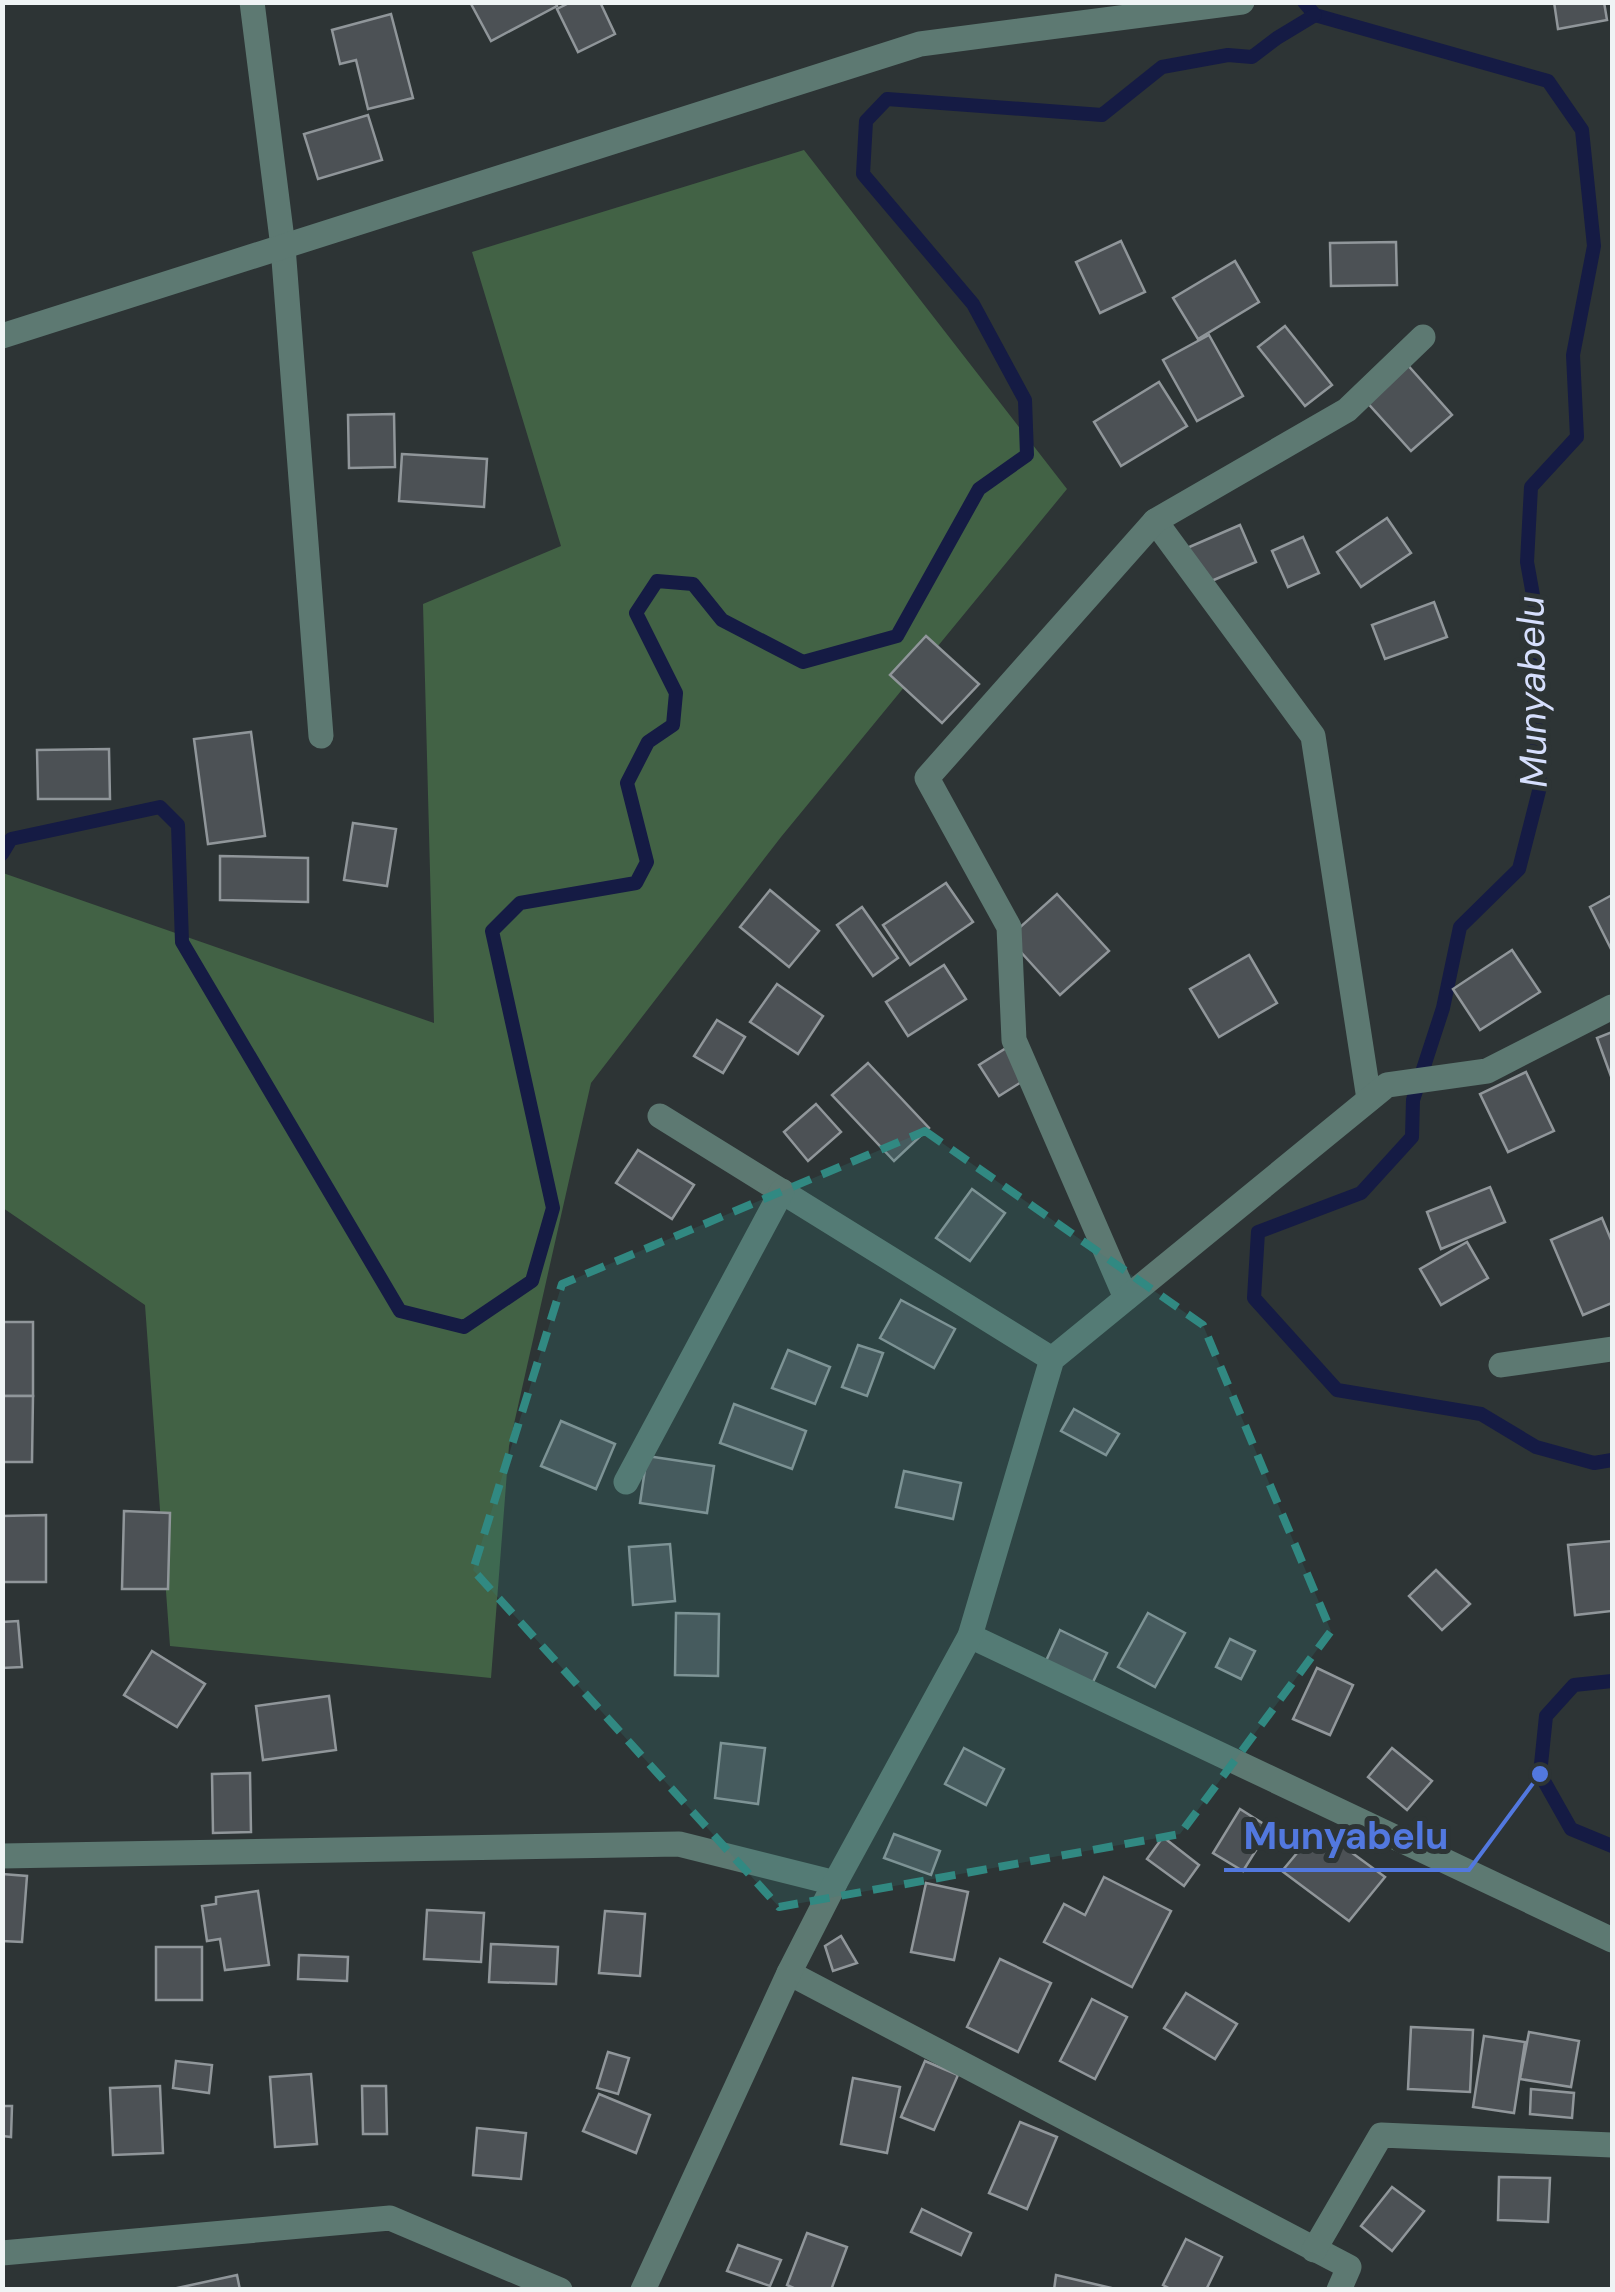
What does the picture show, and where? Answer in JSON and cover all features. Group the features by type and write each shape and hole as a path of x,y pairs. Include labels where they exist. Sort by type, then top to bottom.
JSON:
{"street":[{"path":"252,2 284,247 321,736"},
{"path":"2,336 920,44 1242,2"},
{"path":"1126,1298 1014,1040 1009,927 927,778 1156,521 1347,410 1423,337"},
{"path":"1156,521 1313,736 1378,1092"},
{"path":"643,2290 789,1972 970,1636 1052,1360 1378,1092 1445,1076 1488,1071 1612,1007"},
{"path":"660,1116 1052,1360"},
{"path":"626,1482 782,1192"},
{"path":"1501,1365 1612,1350"},
{"path":"970,1636 1612,1940"},
{"path":"2,1856 678,1844 835,1883"},
{"path":"789,1972 1349,2268 1339,2290"},
{"path":"1314,2250 1381,2135 1612,2145"},
{"path":"2,2253 390,2218 560,2290"}],"highlighted area":[{"path":"925,1131 1203,1325 1331,1631 1180,1834 779,1907 473,1570 562,1284"}],"green space":[{"path":"804,150 1067,489 781,837 591,1083 509,1446 491,1678 170,1646 145,1305 3,1208 3,873 434,1023 423,604 561,546 472,252"}],"building":[{"path":"470,2 555,2 557,6 491,41"},
{"path":"571,2 600,2 615,34 578,52 557,9"},
{"path":"1554,2 1604,2 1607,20 1558,29"},
{"path":"391,14 413,98 368,109 356,60 340,64 332,30"},
{"path":"368,115 382,160 318,179 304,134"},
{"path":"1121,241 1145,292 1100,313 1076,262"},
{"path":"1396,242 1397,285 1331,286 1330,243"},
{"path":"1235,261 1259,302 1198,339 1173,298"},
{"path":"1285,326 1332,385 1305,406 1258,347"},
{"path":"1209,335 1243,396 1197,421 1163,360"},
{"path":"1405,362 1452,415 1411,451 1364,399"},
{"path":"1159,382 1187,426 1121,466 1094,422"},
{"path":"394,414 395,467 349,468 348,415"},
{"path":"402,454 487,459 484,507 399,501"},
{"path":"1387,518 1411,553 1361,587 1337,552"},
{"path":"1240,525 1256,562 1202,585 1187,548"},
{"path":"1303,537 1319,573 1288,587 1272,551"},
{"path":"1434,602 1447,637 1385,659 1372,625"},
{"path":"926,636 979,684 942,723 890,675"},
{"path":"251,732 265,836 208,844 194,739"},
{"path":"109,749 110,799 38,799 37,750"},
{"path":"353,823 396,829 387,886 344,880"},
{"path":"220,856 308,858 308,902 220,900"},
{"path":"946,883 973,922 910,965 883,925"},
{"path":"770,890 819,931 789,967 740,927"},
{"path":"1057,894 1109,951 1060,995 1008,938"},
{"path":"1612,895 1612,951 1590,907"},
{"path":"862,907 898,958 873,976 837,925"},
{"path":"1512,950 1540,992 1480,1030 1453,989"},
{"path":"1249,955 1277,1003 1219,1037 1190,989"},
{"path":"944,965 966,999 908,1036 886,1002"},
{"path":"777,984 823,1016 798,1054 750,1022"},
{"path":"717,1020 745,1037 723,1073 694,1056"},
{"path":"1612,1032 1612,1079 1597,1038"},
{"path":"1011,1045 1031,1076 999,1096 979,1065"},
{"path":"868,1063 929,1128 894,1161 832,1095"},
{"path":"1526,1072 1554,1131 1508,1152 1480,1094"},
{"path":"816,1104 841,1132 808,1161 784,1132"},
{"path":"638,1150 694,1185 672,1219 616,1183"},
{"path":"1490,1187 1505,1222 1441,1249 1427,1212"},
{"path":"972,1189 1005,1213 970,1261 936,1238"},
{"path":"1602,1218 1612,1242 1612,1303 1583,1315 1551,1240"},
{"path":"1467,1242 1488,1278 1441,1305 1420,1269"},
{"path":"901,1300 955,1329 934,1368 880,1338"},
{"path":"2,1322 33,1322 33,1396 2,1396"},
{"path":"858,1345 883,1353 867,1396 842,1387"},
{"path":"788,1350 830,1367 815,1404 772,1388"},
{"path":"2,1396 33,1396 32,1462 2,1462"},
{"path":"734,1404 806,1431 792,1469 720,1443"},
{"path":"1074,1409 1119,1434 1106,1455 1061,1431"},
{"path":"561,1421 615,1444 596,1489 541,1466"},
{"path":"647,1456 714,1466 707,1513 640,1503"},
{"path":"904,1471 961,1483 953,1519 896,1507"},
{"path":"124,1511 170,1513 168,1589 122,1589"},
{"path":"46,1515 46,1582 2,1582 2,1516"},
{"path":"1612,1541 1612,1611 1575,1615 1568,1545"},
{"path":"670,1544 675,1601 633,1605 629,1547"},
{"path":"1436,1570 1470,1604 1442,1630 1409,1596"},
{"path":"676,1613 719,1614 718,1676 675,1675"},
{"path":"1148,1613 1185,1633 1155,1687 1118,1667"},
{"path":"18,1621 22,1667 2,1668 2,1622"},
{"path":"1060,1630 1107,1653 1092,1684 1046,1661"},
{"path":"1230,1639 1255,1651 1241,1679 1216,1667"},
{"path":"152,1651 205,1684 177,1727 124,1695"},
{"path":"1317,1668 1353,1685 1330,1735 1293,1719"},
{"path":"329,1696 336,1750 263,1760 256,1706"},
{"path":"721,1743 765,1748 758,1804 715,1798"},
{"path":"964,1748 1004,1769 986,1805 945,1784"},
{"path":"1392,1748 1432,1781 1407,1810 1368,1777"},
{"path":"250,1773 251,1832 213,1833 212,1774"},
{"path":"1240,1809 1270,1828 1243,1871 1213,1853"},
{"path":"1318,1828 1385,1877 1349,1921 1282,1871"},
{"path":"894,1834 940,1851 931,1875 884,1858"},
{"path":"1163,1837 1199,1865 1184,1886 1147,1859"},
{"path":"2,1874 27,1876 22,1942 2,1941"},
{"path":"1104,1877 1171,1911 1132,1987 1044,1942 1064,1904 1085,1915"},
{"path":"926,1883 968,1892 954,1960 911,1952"},
{"path":"258,1891 269,1965 225,1970 220,1939 207,1941 202,1906 216,1904 216,1897"},
{"path":"427,1910 484,1913 481,1962 424,1959"},
{"path":"605,1911 645,1914 640,1976 599,1973"},
{"path":"841,1936 857,1963 833,1971 825,1946"},
{"path":"491,1944 558,1947 556,1984 489,1982"},
{"path":"156,1947 202,1947 202,2000 156,2000"},
{"path":"299,1955 348,1957 347,1981 298,1979"},
{"path":"1000,1959 1051,1983 1018,2052 967,2027"},
{"path":"1186,1993 1237,2024 1215,2059 1164,2028"},
{"path":"1092,1999 1127,2017 1095,2079 1060,2061"},
{"path":"1411,2027 1473,2030 1470,2092 1408,2089"},
{"path":"1529,2032 1579,2041 1571,2087 1520,2079"},
{"path":"1484,2036 1525,2042 1514,2113 1473,2107"},
{"path":"608,2052 629,2058 618,2094 597,2088"},
{"path":"176,2061 212,2065 209,2093 173,2088"},
{"path":"925,2061 958,2075 934,2130 901,2117"},
{"path":"311,2074 317,2144 275,2147 270,2077"},
{"path":"853,2078 900,2087 887,2153 841,2144"},
{"path":"160,2086 163,2153 113,2155 110,2088"},
{"path":"362,2086 386,2086 387,2134 363,2134"},
{"path":"1531,2089 1574,2093 1572,2118 1530,2114"},
{"path":"599,2094 650,2115 636,2153 583,2131"},
{"path":"2,2106 12,2106 11,2137 2,2136"},
{"path":"1020,2122 1057,2137 1027,2209 989,2193"},
{"path":"477,2128 526,2133 521,2179 473,2175"},
{"path":"1499,2177 1550,2178 1548,2222 1498,2220"},
{"path":"1392,2187 1424,2211 1392,2251 1361,2226"},
{"path":"922,2209 971,2233 961,2255 911,2232"},
{"path":"807,2233 847,2247 831,2290 798,2290 787,2285"},
{"path":"1186,2239 1222,2257 1206,2290 1172,2290 1163,2285"},
{"path":"738,2245 781,2260 770,2286 727,2271"},
{"path":"237,2275 240,2290 168,2290"},
{"path":"1056,2275 1120,2290 1054,2290"}],"waterway":[{"name":"Munyabelu","path":"1304,2 1315,15 1548,81 1582,130 1594,246 1573,355 1577,437 1531,487 1527,562 1536,612 1531,657 1540,787 1519,869 1460,927 1443,1008 1413,1100 1412,1137 1361,1193 1258,1232 1254,1298 1337,1390 1481,1414 1536,1447 1594,1463 1612,1460"},
{"path":"2,854 11,839 160,807 178,825 182,942 400,1311 464,1327 532,1281 553,1208 492,931 520,903 636,883 647,862 627,783 648,742 673,725 676,693 636,613 657,581 693,584 722,620 803,662 897,636 979,489 1027,455 1025,400 973,304 863,174 866,121 887,99 1102,115 1162,67 1228,55 1252,57 1315,15"},
{"name":"Munyabelu","path":"1612,1681 1574,1685 1546,1716 1540,1774 1571,1829 1612,1846"}],"place":[{"name":"Munyabelu","path":"1540,1774"}]}
